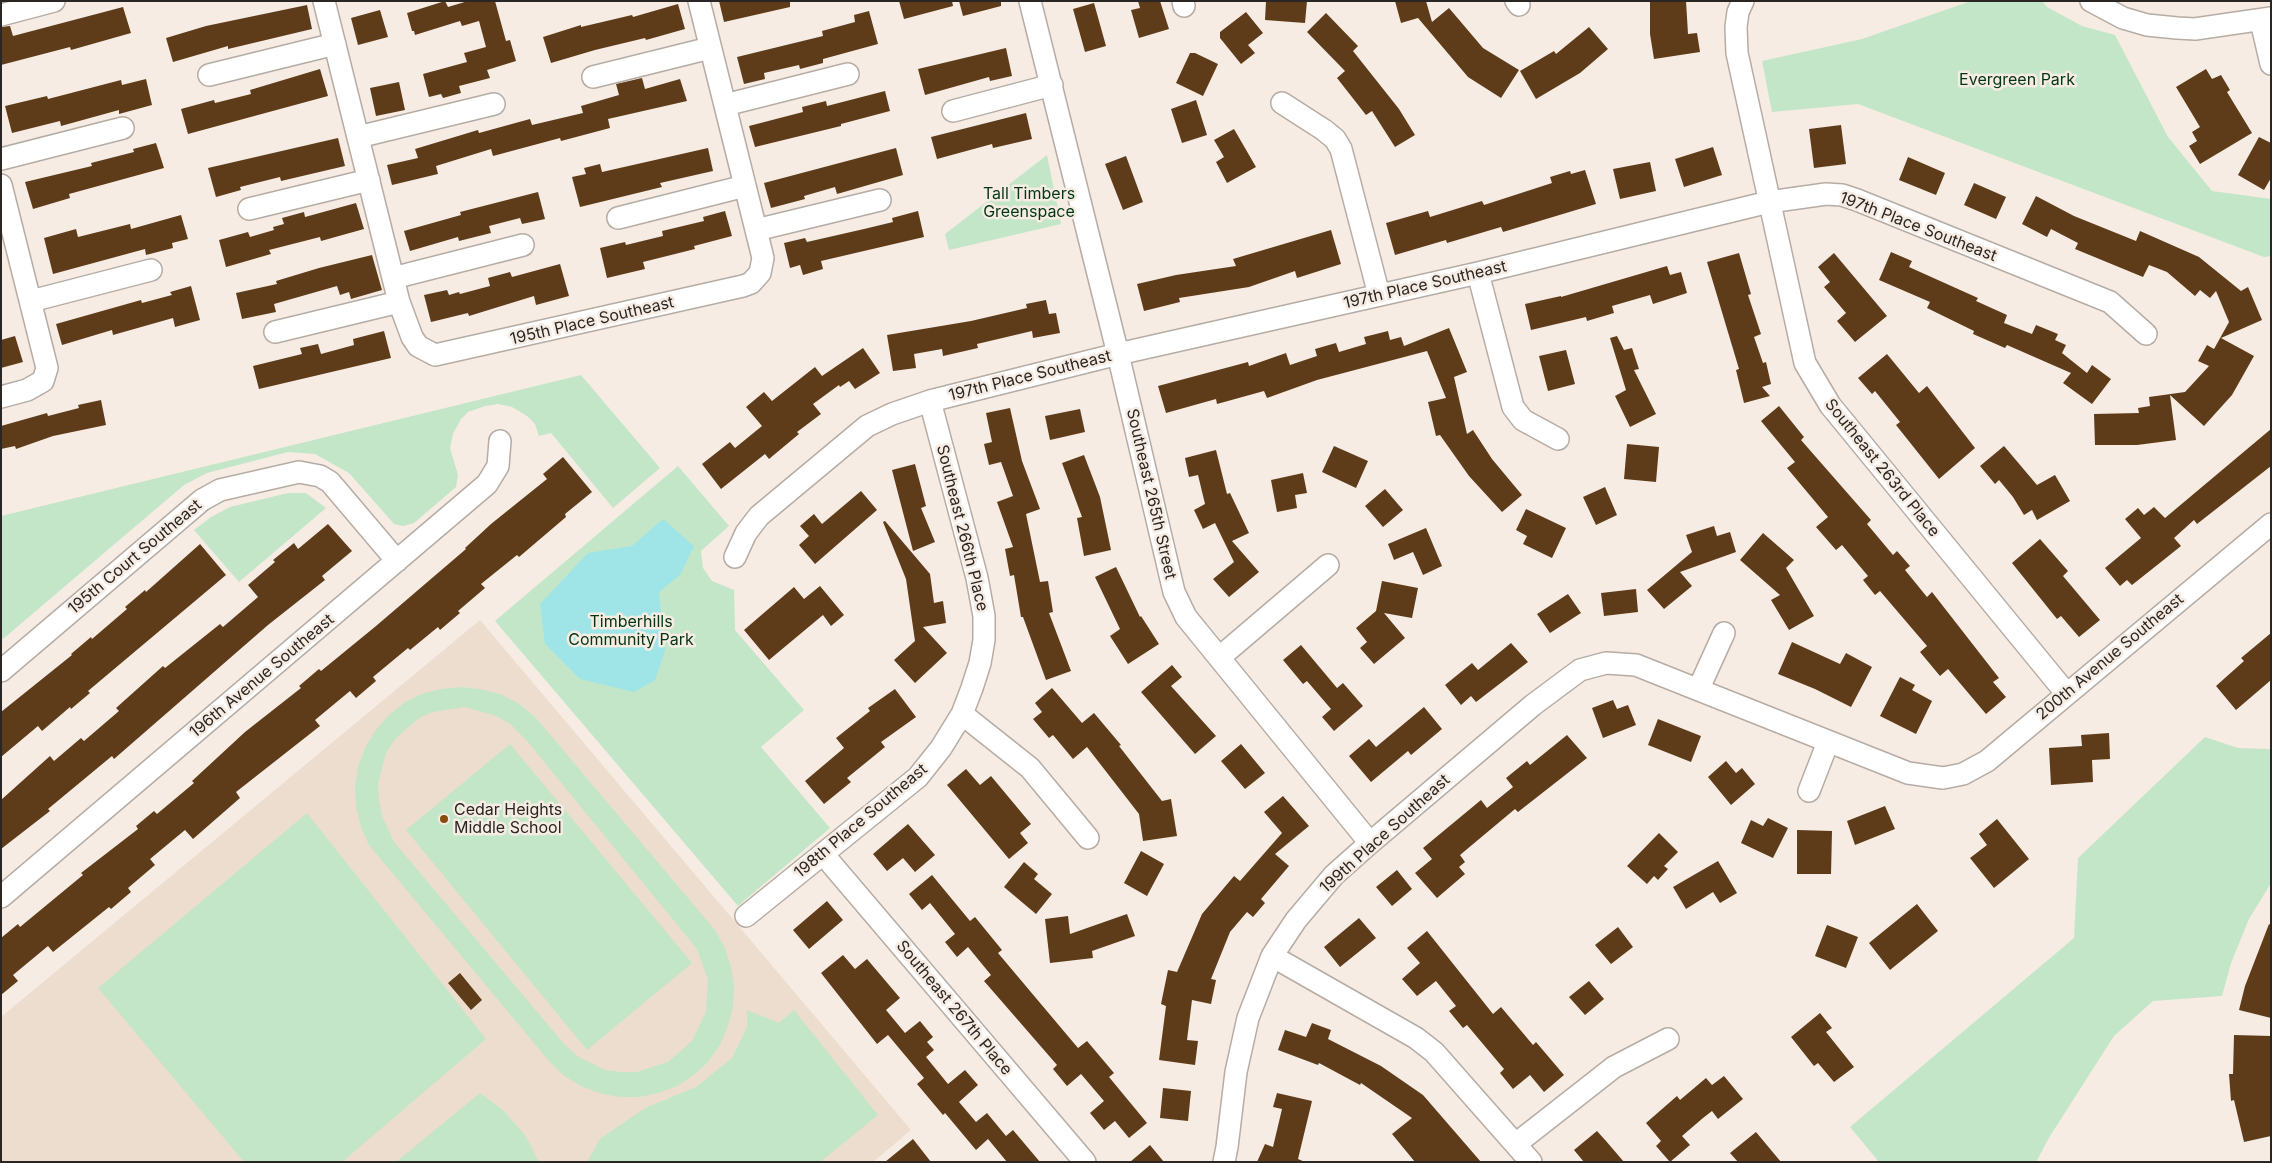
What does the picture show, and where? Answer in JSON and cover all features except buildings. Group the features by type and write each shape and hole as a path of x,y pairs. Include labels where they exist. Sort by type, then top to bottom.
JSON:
{"street":[{"path":"1,15 54,1"},
{"path":"699,1 756,230 880,200"},
{"name":"Southeast 265th Street","path":"1030,1 1118,354 1174,592 1186,617 1370,843"},
{"name":"Southeast 263rd Place","path":"1743,1 1738,12 1736,53 1806,364 1830,405 2066,693"},
{"path":"2091,1 2123,18 2147,25 2195,29 2266,20 2271,64"},
{"path":"275,332 399,302 326,2"},
{"path":"209,76 335,44"},
{"path":"593,77 710,48"},
{"path":"725,105 848,74"},
{"path":"953,112 1052,85"},
{"path":"1282,103 1324,130 1335,139 1341,149 1379,295"},
{"path":"358,137 494,104"},
{"path":"1,160 123,128"},
{"path":"249,209 369,180"},
{"path":"1,185 7,234 32,301 47,368 43,381 27,390 1,396"},
{"path":"618,218 745,186"},
{"name":"197th Place Southeast","path":"735,557 746,533 759,516 867,426 892,414 930,401 1118,354 1478,273 1769,202 1826,194 1842,195 1857,200 2110,302 2146,334"},
{"name":"195th Place Southeast","path":"399,302 412,337 425,351 435,355 453,352 743,286 756,278 763,269 764,264 756,230"},
{"path":"393,278 523,245"},
{"path":"32,301 151,270"},
{"path":"1478,273 1513,407 1523,420 1558,439"},
{"name":"Southeast 266th Place","path":"930,401 977,578 984,616 980,663 962,714"},
{"name":"196th Avenue Southeast","path":"1,897 487,484 498,466 500,441"},
{"name":"195th Court Southeast","path":"1,671 202,500 220,490 299,472 320,476 330,482 397,561"},
{"name":"200th Avenue Southeast","path":"1943,778 1963,774 1977,768 2271,524"},
{"path":"1220,657 1328,565"},
{"path":"1699,688 1724,633"},
{"name":"199th Place Southeast","path":"1224,1162 1242,1040 1272,956 1316,895 1370,843 1533,705 1580,670 1606,662 1636,665 1699,688 1908,773 1943,778"},
{"path":"962,714 1030,768 1088,838"},
{"name":"198th Place Southeast","path":"746,916 918,777 941,748 962,714"},
{"path":"1809,791 1828,742"},
{"name":"Southeast 267th Place","path":"822,854 1085,1162"},
{"path":"1272,956 1416,1038 1434,1052 1531,1162"},
{"path":"1517,1144 1608,1071 1668,1039"}],"shaded area":[{"name":"Cedar Heights Middle School","path":"480,620 911,1130 873,1162 1,1162 1,1017"}],"green space":[{"name":"Evergreen Park","path":"1971,1 2042,1 2047,7 2082,26 2115,35 2168,137 2212,191 2271,199 2271,256 2264,257 1858,104 1772,112 1762,61 1862,39"},
{"name":"Tall Timbers Greenspace","path":"1047,155 1061,224 949,250 945,234"},
{"path":"581,375 660,468 613,508 551,433 539,436 535,424 527,416 512,407 498,404 485,406 468,412 461,419 453,434 450,448 458,475 456,487 414,523 403,526 394,524 349,473 315,454 288,452 207,473 184,485 3,639 1,637 1,516"},
{"name":"Timberhills Community Park","path":"678,466 729,526 701,551 703,568 712,581 734,590 735,630 804,710 761,747 830,828 738,906 495,621"},
{"path":"288,493 306,493 326,508 239,582 194,530 211,517 230,507"},
{"path":"460,687 500,694 518,703 536,718 715,930 725,948 731,967 734,987 733,1007 720,1045 709,1061 694,1075 677,1086 659,1093 639,1097 619,1097 599,1093 581,1086 563,1075 549,1061 369,845 361,827 356,807 355,787 358,767 365,748 375,731 388,716 404,703 421,694","holes":["465,707 496,716 510,724 527,741 697,949 708,980 706,1012 692,1041 668,1062 637,1072 621,1072 605,1070 577,1056 565,1045 394,842 382,816 378,784 386,753 395,739 419,718 433,712"]},
{"path":"2205,737 2238,748 2271,749 2271,883 2249,919 2231,963 2222,996 2153,1001 2114,1036 2050,1136 2036,1162 1879,1162 1850,1127 2074,938 2078,858"},
{"path":"510,744 692,963 587,1050 406,830"},
{"path":"307,813 486,1039 342,1162 244,1162 98,988"},
{"path":"747,1010 779,1023 794,1010 878,1115 820,1162 587,1162 600,1139 645,1108 696,1087 732,1058 747,1027"},
{"path":"480,1093 503,1110 525,1135 539,1162 396,1162"}],"water":[{"path":"663,519 694,546 680,575 659,592 665,651 655,680 634,692 580,679 545,644 540,604 588,553 632,546"}],"place":[{"name":"Cedar Heights Middle School","path":"444,819"}]}
